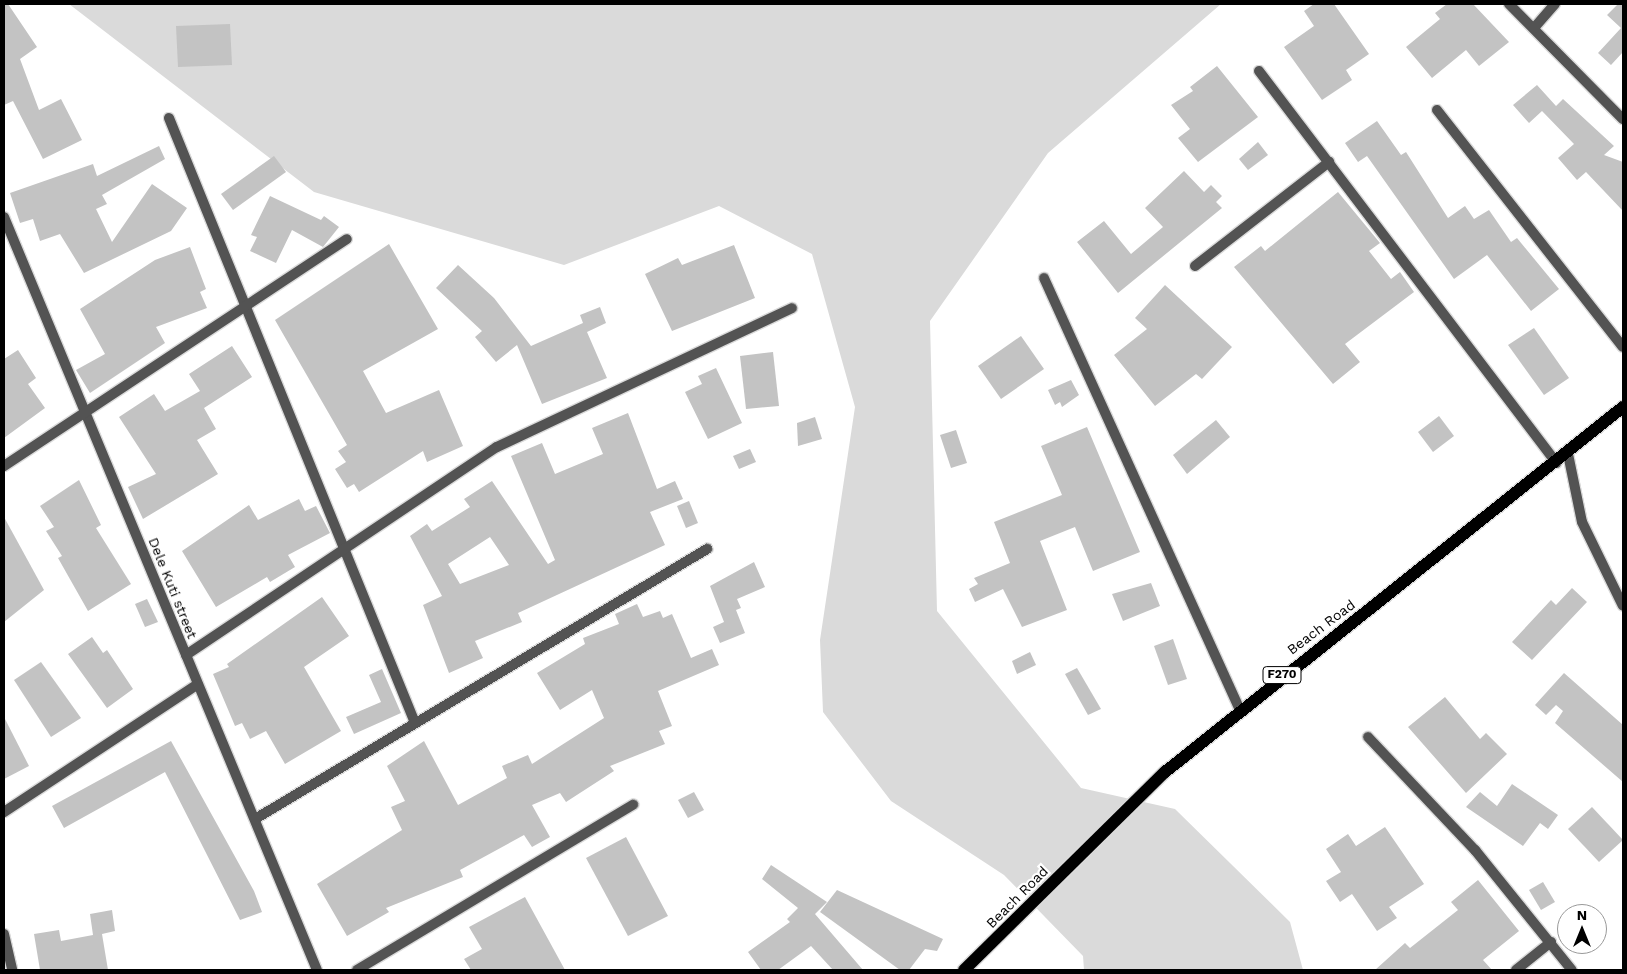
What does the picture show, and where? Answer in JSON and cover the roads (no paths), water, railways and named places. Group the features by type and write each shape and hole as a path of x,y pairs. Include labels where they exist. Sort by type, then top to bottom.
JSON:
{"main road":[{"name":"Beach Road","path":"964,970 1165,772 1239,708 1568,454 1623,407"}],"street":[{"path":"1509,4 1623,119"},
{"path":"1534,28 1556,4"},
{"path":"1259,70 1557,462"},
{"path":"1437,110 1622,342"},
{"path":"168,118 415,723"},
{"path":"1195,266 1329,162"},
{"name":"Dele Kuti street","path":"4,217 86,410 317,970"},
{"path":"4,466 245,304 347,239"},
{"path":"1044,278 1239,708"},
{"path":"186,655 345,550 497,446 792,308"},
{"path":"1568,454 1582,522 1623,606"},
{"path":"255,818 707,549"},
{"path":"4,812 198,684"},
{"path":"1368,738 1475,850 1572,970"},
{"path":"357,970 633,805"},
{"path":"4,934 12,970"},
{"path":"1516,970 1551,942"}]}
